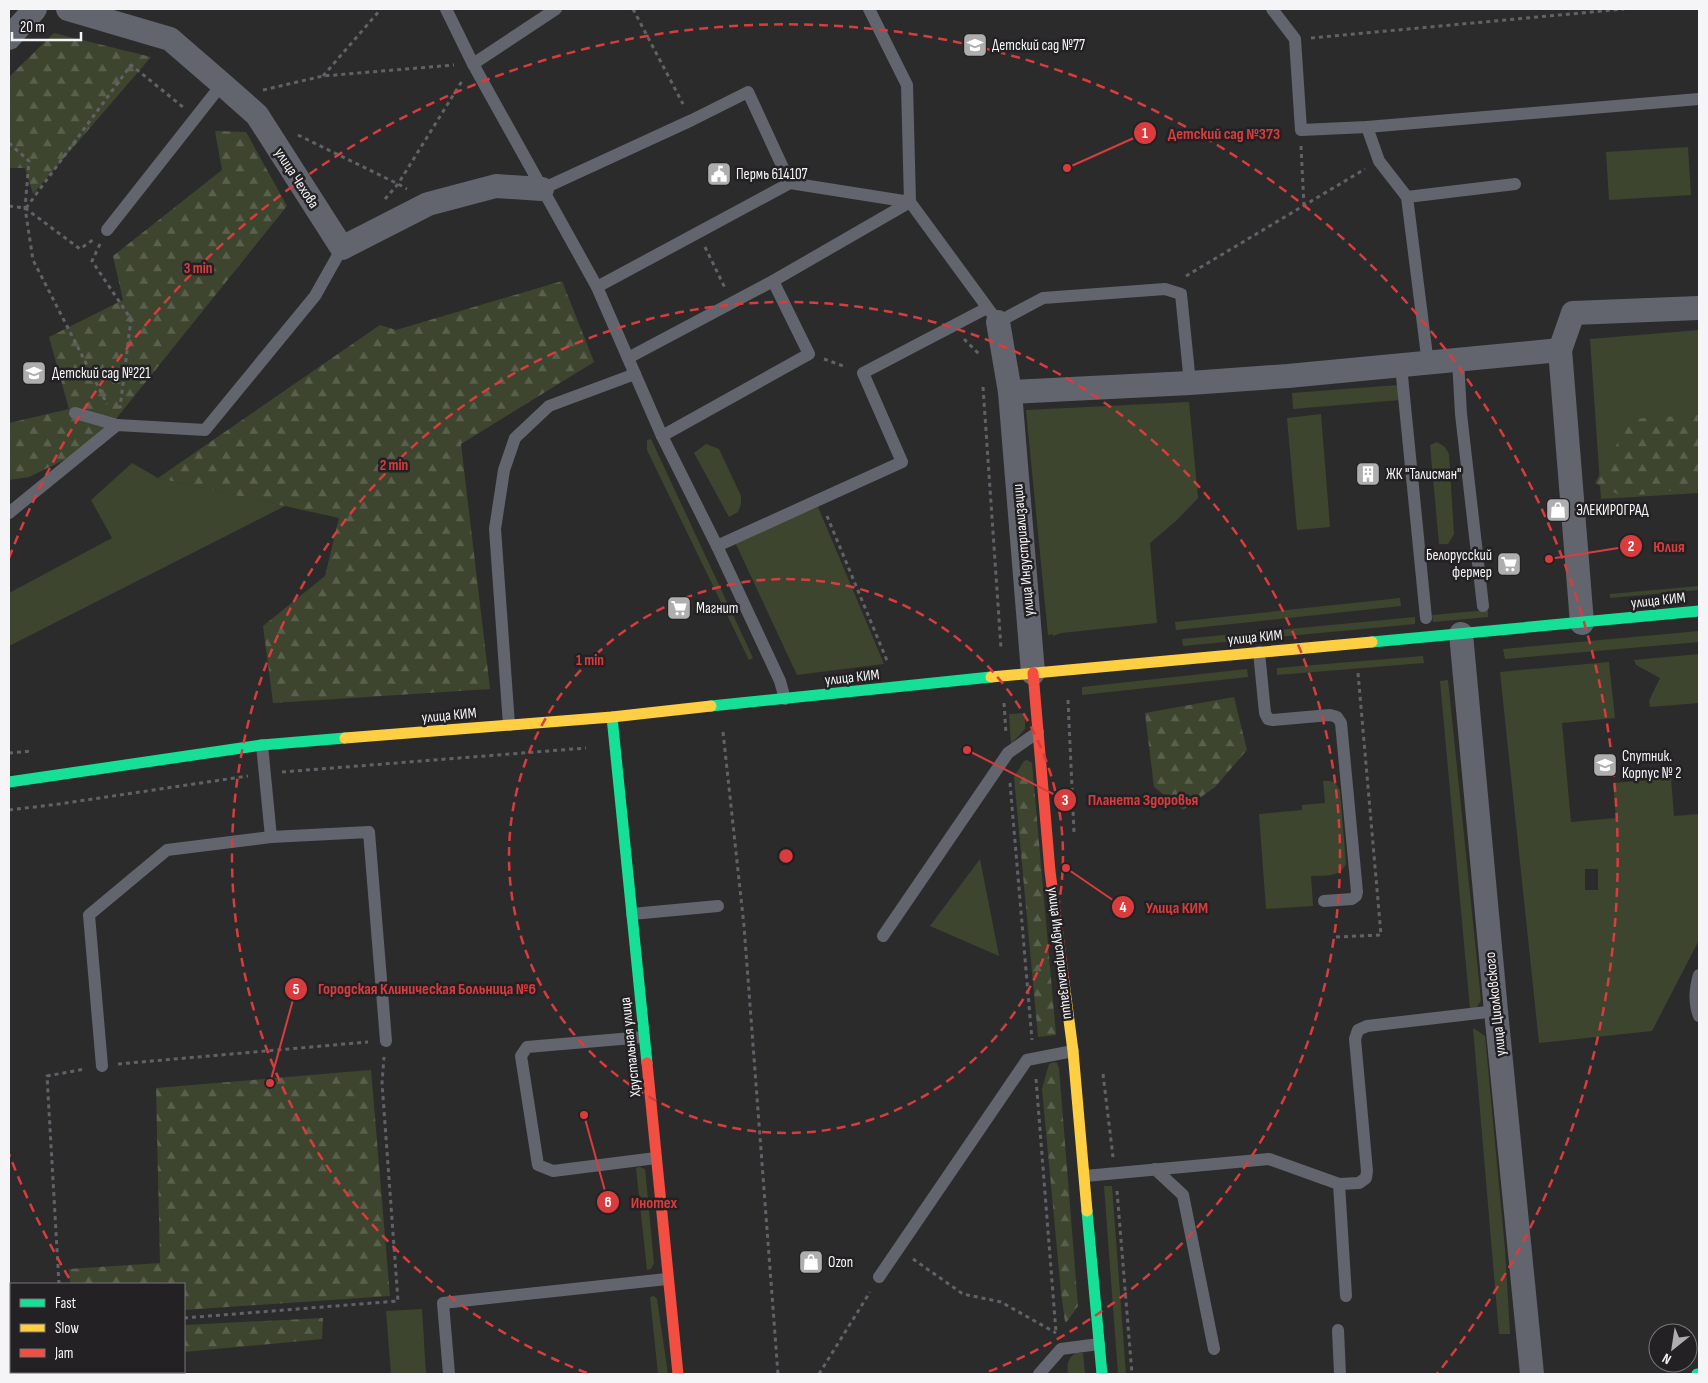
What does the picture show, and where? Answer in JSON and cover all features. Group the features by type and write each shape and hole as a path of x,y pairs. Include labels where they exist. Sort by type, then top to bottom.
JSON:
{"street":[{"path":"9,38 35,9"},
{"name":"улица Чехова","path":"68,9 170,39 257,115 342,248"},
{"path":"342,248 428,204 496,186 542,189"},
{"path":"1582,622 1560,350 1573,313 1699,308"},
{"name":"улица Индустриализации","path":"992,315 1010,392 1050,871 1073,1051 1102,1374"},
{"path":"1010,392 1190,383 1428,364 1560,350"},
{"name":"улица КИМ","path":"9,782 262,745 612,717 1033,673 1699,611"},
{"name":"улица Циолковского","path":"1461,634 1532,1374"},
{"name":"Хрустальная улица","path":"612,717 678,1374"}],"lane":[{"path":"446,9 472,64 597,287 662,436 717,546 780,681 785,699"},
{"path":"472,64 556,9"},
{"path":"869,9 907,85 910,202 992,315"},
{"path":"1272,9 1296,39 1301,130 1366,127 1699,99"},
{"path":"107,230 196,117 229,91"},
{"path":"542,189 748,92 790,183"},
{"path":"1366,127 1379,161 1407,197 1428,364"},
{"path":"597,287 790,183 910,202"},
{"path":"1407,197 1515,184"},
{"path":"628,358 773,280 910,202"},
{"path":"74,413 117,425 205,430 315,296 342,248"},
{"path":"662,436 809,354 773,280"},
{"path":"717,546 902,462 863,373 951,327 1043,298 1164,290 1181,294 1190,383"},
{"path":"1458,360 1460,414 1483,606"},
{"path":"1401,366 1426,618"},
{"path":"509,725 495,529 504,470 514,438 549,406 635,374"},
{"path":"9,512 117,425"},
{"path":"1259,652 1265,713 1268,719 1330,715 1337,717 1341,723 1357,892 1356,896 1352,899 1324,902"},
{"path":"883,936 1008,753 1038,732"},
{"path":"262,745 272,837"},
{"path":"102,1066 89,915 167,850 272,837 369,832 386,1041"},
{"path":"632,914 718,906"},
{"path":"1699,975 1696,987 1696,1009 1699,1016"},
{"path":"1085,1176 1269,1159 1339,1184 1359,1183 1366,1178 1367,1171 1355,1040 1358,1030 1368,1026 1496,1011"},
{"path":"644,1036 526,1047 521,1056 538,1165 553,1171 656,1158"},
{"path":"879,1278 1027,1060 1073,1051"},
{"path":"1155,1169 1183,1195 1214,1350"},
{"path":"1339,1184 1346,1296"},
{"path":"661,1213 678,1211"},
{"path":"449,1374 443,1303 667,1279"},
{"path":"1338,1330 1340,1374"},
{"path":"1039,1374 1061,1349 1099,1344"}],"path":[{"path":"323,76 381,9"},
{"path":"633,9 692,120"},
{"path":"1296,39 1624,9"},
{"path":"229,91 323,76 472,64"},
{"path":"380,205 398,184 472,64"},
{"path":"25,208 131,66 196,117"},
{"path":"1301,130 1304,206"},
{"path":"292,132 398,184 428,204"},
{"path":"9,143 29,161 25,208 34,260 117,425"},
{"path":"1164,290 1379,161"},
{"path":"9,206 25,208 80,249 107,230"},
{"path":"107,230 92,261 132,319 117,425"},
{"path":"698,233 732,302"},
{"path":"951,327 980,356"},
{"path":"809,354 863,373"},
{"path":"983,385 1002,648"},
{"path":"820,499 890,668"},
{"path":"1004,703 1008,753"},
{"path":"723,732 745,936 778,1374"},
{"path":"9,810 69,803 264,773 586,748"},
{"path":"60,1283 47,1076 102,1066 386,1041 382,1082 398,1301 185,1318"},
{"path":"898,1249 964,1294 1001,1302 1056,1334"},
{"path":"819,1374 879,1278"}],"green space":[{"path":"54,33 151,57 33,194 25,168 9,168 9,77"},
{"path":"215,131 246,132 287,206 95,445 29,477 9,480 9,423 69,409 49,337 123,300 113,256 222,170"},
{"path":"1688,147 1691,195 1609,200 1606,152"},
{"path":"562,281 594,362 461,444 490,689 273,703 263,626 325,576 339,518 158,478 380,325 396,330"},
{"path":"1699,330 1699,493 1601,499 1590,339"},
{"path":"1398,385 1400,400 1293,409 1292,393"},
{"path":"1189,402 1198,498 1177,520 1150,543 1157,623 1061,633 1053,636 1053,634 1048,635 1026,410"},
{"path":"1321,414 1330,527 1297,530 1287,418"},
{"path":"1699,415 1699,487 1624,497 1595,483 1631,419"},
{"path":"651,439 753,658 749,660 647,450 647,440"},
{"path":"1437,442 1445,447 1449,454 1454,534 1448,544 1439,544 1430,445"},
{"path":"706,444 719,449 741,496 738,512 729,517 694,453"},
{"path":"132,463 158,478 285,506 9,646 9,593 112,538 91,500"},
{"path":"818,507 884,664 797,675 735,542"},
{"path":"1699,586 1699,590 1610,598 1610,594"},
{"path":"1400,598 1401,606 1176,630 1175,622"},
{"path":"1488,610 1488,617 1433,622 1432,615"},
{"path":"1415,617 1415,624 1183,646 1182,639"},
{"path":"1699,631 1699,642 1505,659 1503,649"},
{"path":"1699,654 1699,703 1650,707 1649,701 1660,678 1636,665 1634,660"},
{"path":"1423,656 1424,663 1277,675 1277,668"},
{"name":"Спутник. Корпус № 2","path":"1609,662 1615,718 1562,723 1571,822 1616,818 1613,783 1671,778 1674,816 1699,814 1699,940 1652,1031 1539,1043 1500,672","holes":["1585,869 1598,869 1598,890 1585,890"]},
{"path":"1247,669 1248,677 1082,695 1082,687"},
{"path":"1448,680 1481,1000 1477,1007 1470,1009 1440,681"},
{"path":"1234,697 1247,750 1215,787 1183,810 1154,787 1145,713"},
{"path":"1025,713 1025,729 1011,744 1009,714"},
{"path":"1027,760 1032,763 1056,1035 1038,1037 1014,777 1024,761"},
{"path":"1323,781 1334,783 1340,791 1346,864 1336,874 1311,876 1313,906 1266,909 1259,814 1302,810 1302,805 1325,803"},
{"path":"980,859 999,956 930,926"},
{"path":"1473,1028 1485,1036 1505,1249 1510,1334 1499,1334"},
{"path":"1057,1063 1059,1068 1078,1306 1066,1323 1061,1292 1042,1089 1049,1064"},
{"path":"371,1070 390,1296 185,1310 185,1283 70,1283 69,1269 160,1263 156,1088"},
{"path":"636,1168 645,1169 654,1263 651,1269 647,1270"},
{"path":"1104,1186 1112,1186 1126,1374 1118,1374"},
{"path":"654,1296 657,1299 668,1374 658,1374 650,1297"},
{"path":"422,1309 426,1374 391,1374 386,1311"},
{"path":"323,1318 322,1339 185,1352 185,1325"},
{"path":"9,1336 10,1373 128,1373 128,1374 9,1374"},
{"path":"1076,1353 1083,1353 1085,1374 1068,1374 1068,1362"}],"traffic: fast":[{"path":"1372,642 1699,611"},
{"path":"711,706 991,677"},
{"path":"612,717 647,1063"},
{"path":"9,782 262,745 345,738"},
{"path":"1087,1211 1102,1374"}],"traffic: slow":[{"path":"991,677 1372,642"},
{"path":"345,738 612,717 711,706"},
{"path":"1064,982 1073,1051 1087,1211"}],"traffic: jam":[{"path":"1033,673 1050,871 1064,982"},
{"path":"647,1063 678,1374"}],"place":[{"name":"Детский сад №77","path":"975,45"},
{"name":"Детский сад №373","path":"1067,168"},
{"name":"Пермь 614107","path":"719,174"},
{"name":"Детский сад №221","path":"34,373"},
{"name":"ЖК \"Талисман\"","path":"1368,474"},
{"name":"ЭЛЕКИРОГРАД","path":"1558,510"},
{"name":"Юлия","path":"1549,559"},
{"name":"Белорусский фермер","path":"1509,564"},
{"name":"Магнит","path":"679,608"},
{"name":"Планета Здоровья","path":"967,750"},
{"name":"Спутник. Корпус № 2","path":"1605,765"},
{"name":"Улица КИМ","path":"1066,868"},
{"name":"Городская Клиническая Больница №6","path":"270,1083"},
{"name":"Инотех","path":"584,1115"},
{"name":"Ozon","path":"811,1262"}]}
